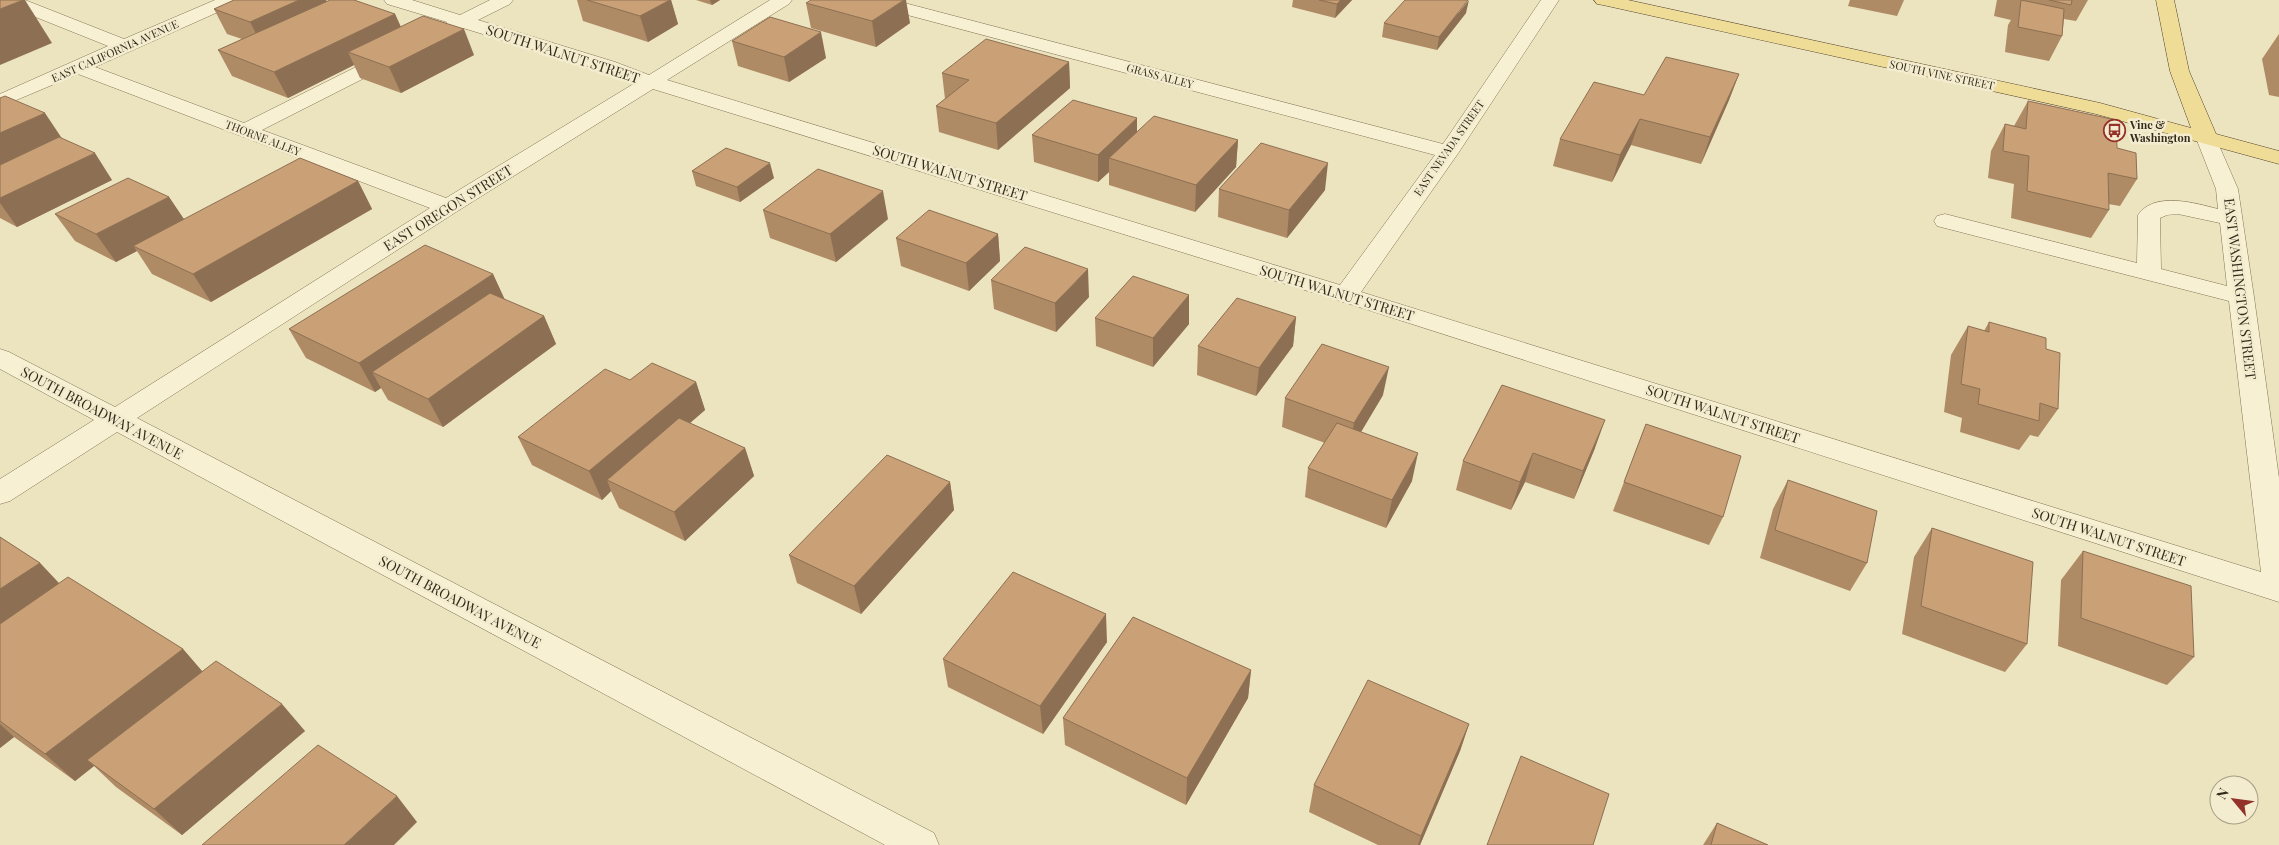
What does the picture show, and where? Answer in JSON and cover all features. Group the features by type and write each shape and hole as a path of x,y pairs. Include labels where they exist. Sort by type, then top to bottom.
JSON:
{"main road":[{"name":"SOUTH VINE STREET","path":"1604,0 2100,109 2279,158"},
{"name":"EAST WASHINGTON STREET","path":"2165,0 2172,46 2186,92 2207,138"}],"street":[{"path":"9,0 124,46"},
{"name":"EAST CALIFORNIA AVENUE","path":"0,101 230,0"},
{"name":"SOUTH WALNUT STREET","path":"394,0 451,26 650,82 672,86 1346,295 2279,589"},
{"path":"451,26 504,0"},
{"name":"EAST OREGON STREET","path":"0,493 448,207 784,0"},
{"name":"GRASS ALLEY","path":"872,0 1448,152"},
{"name":"EAST NEVADA STREET","path":"1346,295 1448,152 1550,0"},
{"path":"244,131 407,49"},
{"name":"THORNE ALLEY","path":"78,66 122,85 448,207"},
{"name":"EAST WASHINGTON STREET","path":"2207,138 2224,177 2231,219 2279,589"},
{"path":"2149,273 2148,227 2150,214 2157,208 2176,207 2231,219"},
{"path":"1944,221 2242,297"},
{"name":"SOUTH BROADWAY AVENUE","path":"0,358 921,845"}],"building":[{"path":"0,0 23,0 0,9"},
{"path":"234,0 299,0 250,22 214,9"},
{"path":"330,0 354,0 395,14 274,72 218,50"},
{"path":"587,0 670,0 640,16"},
{"path":"811,0 904,0 872,21 806,3"},
{"path":"1319,0 1341,0 1337,4"},
{"path":"1405,0 1468,0 1439,37 1384,23"},
{"path":"2021,0 2064,9 2062,36 2018,27"},
{"path":"2049,0 2072,0 2071,5"},
{"path":"423,16 464,29 389,67 348,52"},
{"path":"770,17 821,32 784,57 732,41"},
{"path":"986,39 1069,62 996,123 936,106 969,80 942,73"},
{"path":"1666,57 1739,74 1710,137 1640,119 1620,155 1560,139 1594,82 1644,95"},
{"path":"5,96 45,113 0,133 0,98"},
{"path":"1073,100 1137,118 1098,155 1032,135"},
{"path":"2028,101 2116,120 2117,148 2136,153 2137,179 2108,173 2109,210 2027,191 2029,156 2003,151 2005,124 2026,129"},
{"path":"1154,116 1238,140 1196,185 1109,158"},
{"path":"59,137 95,153 0,198 0,165"},
{"path":"1261,143 1328,163 1289,210 1219,189"},
{"path":"726,148 770,163 737,187 692,171"},
{"path":"300,158 358,181 193,274 133,246"},
{"path":"818,169 883,191 830,234 763,210"},
{"path":"128,178 169,197 96,234 55,214"},
{"path":"929,210 998,234 966,263 896,238"},
{"path":"425,245 493,274 359,363 289,329"},
{"path":"1025,247 1088,269 1055,303 991,280"},
{"path":"1133,276 1189,295 1153,338 1095,318"},
{"path":"490,293 544,316 428,399 372,372"},
{"path":"1237,298 1296,317 1259,368 1198,346"},
{"path":"1989,322 2046,338 2046,349 2060,353 2058,409 2040,403 2039,421 1978,404 1980,389 1961,384 1968,326 1989,332"},
{"path":"1322,344 1389,367 1354,423 1285,398"},
{"path":"652,363 696,382 589,471 518,437 605,369 630,380"},
{"path":"1502,385 1605,420 1583,471 1533,453 1520,482 1463,461"},
{"path":"679,418 745,448 674,512 607,480"},
{"path":"1337,423 1418,453 1392,500 1308,468"},
{"path":"1646,424 1741,456 1723,517 1624,482"},
{"path":"887,455 950,482 854,586 789,555"},
{"path":"1788,480 1877,511 1867,563 1775,530"},
{"path":"1932,528 2033,562 2027,644 1921,606"},
{"path":"0,537 40,563 0,589"},
{"path":"2083,551 2191,586 2194,657 2081,618"},
{"path":"1013,572 1106,614 1040,706 943,659"},
{"path":"68,577 183,649 45,754 0,721 0,624"},
{"path":"1133,617 1251,670 1187,778 1063,718"},
{"path":"216,661 282,704 154,809 87,760"},
{"path":"1368,680 1469,724 1421,836 1314,785"},
{"path":"318,745 397,796 344,845 202,845"},
{"path":"1521,756 1609,794 1593,845 1487,845"},
{"path":"1717,823 1768,845 1711,845"}],"place":[{"name":"Vine & Washington","path":"2114,131"}]}
